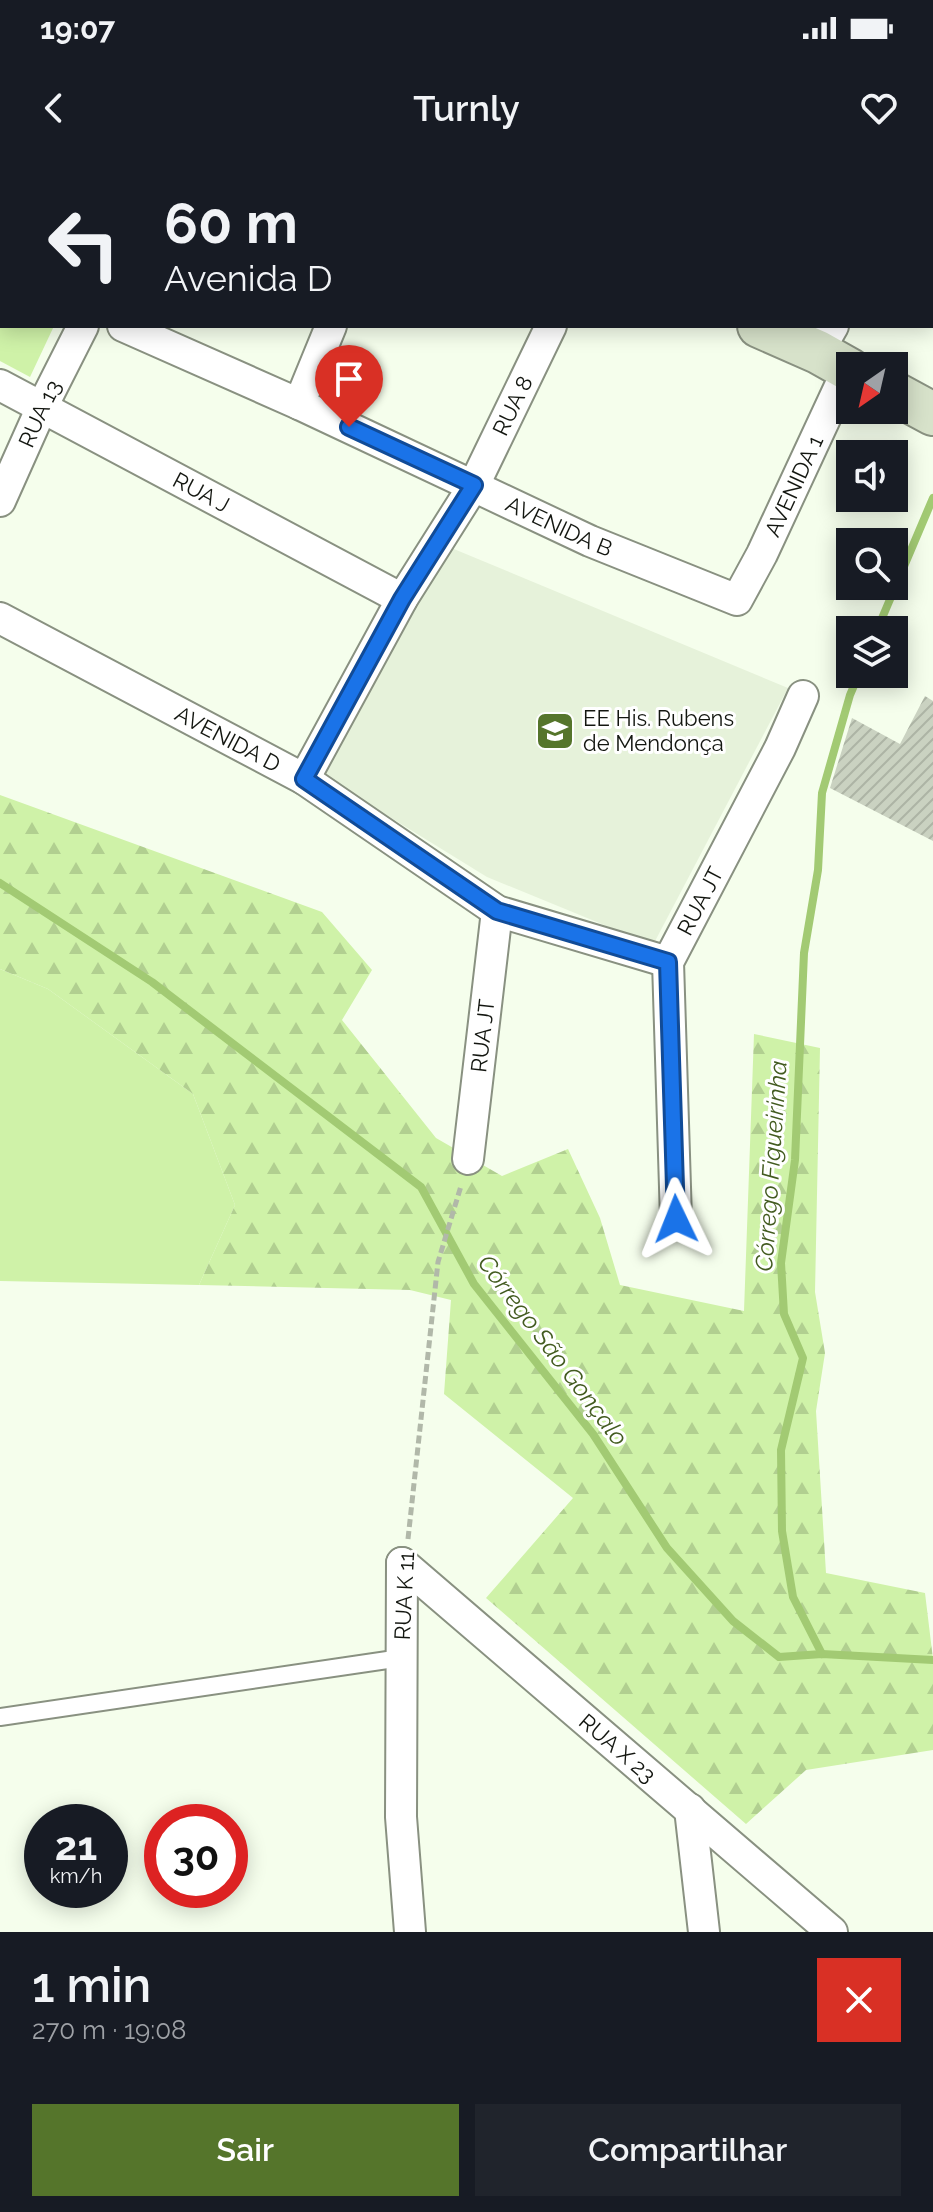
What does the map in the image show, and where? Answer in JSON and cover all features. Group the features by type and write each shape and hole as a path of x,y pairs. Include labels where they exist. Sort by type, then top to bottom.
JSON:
{"street":[{"name":"RUA 13","path":"0,501 82,328"},
{"name":"AVENIDA B","path":"128,328 299,404 590,541 737,600"},
{"path":"299,404 330,328"},
{"name":"RUA 8","path":"304,779 402,599 474,485 550,328"},
{"path":"765,328 836,354"},
{"name":"AVENIDA 1","path":"737,600 762,554 836,357"},
{"name":"RUA J","path":"0,385 402,599"},
{"path":"908,400 932,413"},
{"name":"AVENIDA D","path":"0,618 304,779 497,911 668,962"},
{"name":"RUA JT","path":"676,1219 668,962 780,748 803,696"},
{"name":"RUA JT","path":"468,1159 497,911"},
{"name":"RUA K 11","path":"402,1563 401,1817 410,1932"},
{"name":"RUA X 23","path":"402,1563 832,1932"},
{"path":"690,1809 704,1932"}],"lane":[{"path":"0,1717 401,1658"}],"path":[{"name":"RUA K 11","path":"402,1563 411,1526 438,1262 468,1159"}],"shaded area":[{"name":"EE His. Rubens de Mendonça","path":"449,547 788,688 653,945 487,877 320,774"}],"green space":[{"path":"0,328 53,328 30,377 0,361"},
{"path":"0,795 322,912 372,970 342,1020 436,1138 502,1176 568,1149 600,1218 620,1285 744,1311 754,1034 820,1048 815,1292 825,1353 816,1411 826,1573 925,1593 933,1659 933,1750 806,1770 746,1824 486,1598 573,1498 444,1394 451,1300 410,1290 199,1285 235,1205 193,1094 48,989 0,969"},
{"path":"0,969 48,989 193,1094 235,1205 199,1285 0,1281"}],"building":[{"path":"925,696 933,701 933,841 830,788 852,718 900,744"}],"waterway":[{"name":"Córrego Figueirinha","path":"883,616 933,498"},
{"name":"Córrego Figueirinha","path":"822,1654 793,1597 782,1531 781,1450 803,1358 784,1314 781,1263 795,1160 804,953 818,870 822,793 853,688"},
{"name":"Córrego São Gonçalo","path":"0,883 152,982 421,1187 474,1284 593,1434 667,1548 733,1621 779,1657 822,1654 933,1660"}],"place":[{"name":"EE His. Rubens de Mendonça","path":"555,731"}],"route":[{"path":"349,427 474,485 402,599 304,779 497,911 668,962 676,1219"}]}
